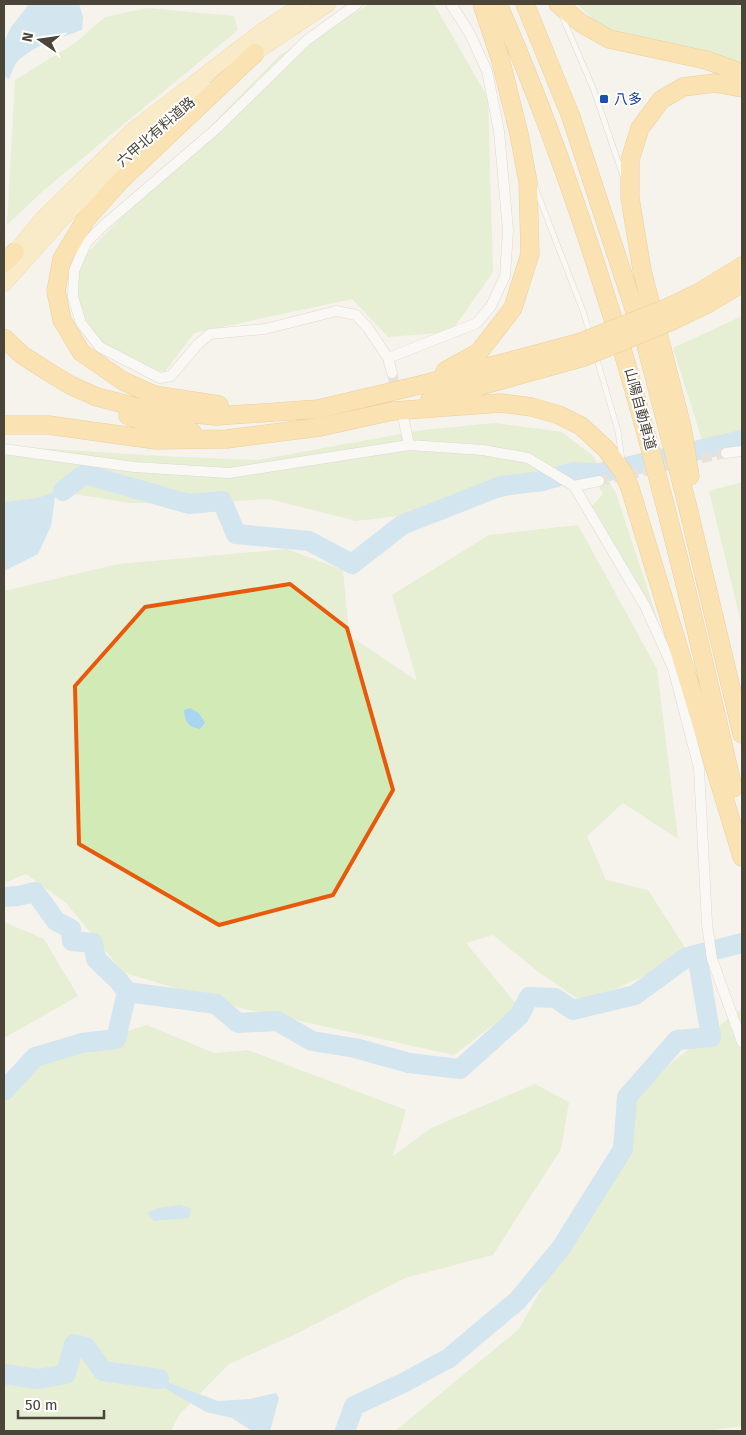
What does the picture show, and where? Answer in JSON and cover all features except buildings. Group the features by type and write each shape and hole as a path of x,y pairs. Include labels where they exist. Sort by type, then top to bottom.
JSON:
{"highway":[{"path":"420,385 479,352 514,308 530,254 528,182 519,134 500,58 482,4"},
{"name":"山陽自動車道","path":"498,4 546,124 580,217 624,351 670,520 742,827"},
{"name":"山陽自動車道","path":"525,4 570,118 646,345 714,614 742,734"},
{"path":"557,4 582,23 609,39 706,60 734,70 742,75"},
{"path":"254,53 122,179 86,219 62,259 56,291 62,320 81,352 123,382 154,395 265,412"},
{"path":"714,614 682,427 642,270 630,198 630,160 640,128 661,100 683,87 716,83 742,88"},
{"path":"670,314 700,292 742,266"},
{"path":"398,416 581,350 670,314 709,303 742,283"},
{"path":"4,338 22,355 44,369 70,385 97,397 148,410 217,416 318,409 581,350"},
{"path":"4,355 36,378 99,408 159,425 227,439"},
{"path":"4,425 48,425 156,440 227,439 501,403 532,407 560,415 581,426 606,450 623,472 630,488 742,857"}],"main road":[{"name":"六甲北有料道路","path":"7,261 42,220 134,129 262,32 303,4"},
{"name":"六甲北有料道路","path":"4,284 63,218 135,148 254,53 328,4"}],"street":[{"path":"357,4 307,40 216,129 104,225 86,243 74,270 73,297 81,323 100,347 160,378 171,376 198,344 210,334 265,329 336,311 356,315 368,328 388,358 392,373"},
{"path":"388,358 477,323 491,306 505,276 508,230 499,131 487,71 470,34 451,4"},
{"path":"398,416 409,445"},
{"path":"4,449 134,467 229,473 409,445 483,450 528,458 574,486 645,606 673,668 699,768 707,924 712,959 742,1042"},
{"path":"726,453 742,451"},
{"path":"574,486 599,481"}],"lane":[{"path":"557,4 593,88 630,198"},
{"path":"523,158 583,310 618,431 623,472"}],"highlighted area":[{"path":"290,584 347,628 393,790 333,895 219,925 79,844 75,686 145,607"}],"green space":[{"path":"370,4 434,4 488,98 493,272 451,332 388,337 352,299 194,333 165,372 116,360 92,337 73,291 84,256 280,55"},
{"path":"577,4 742,4 742,65 737,62 607,33"},
{"path":"148,8 234,16 238,30 44,190 7,225 15,80 75,43 105,17"},
{"path":"742,316 742,434 702,440 673,348"},
{"path":"495,423 562,432 593,456 616,493 658,621 590,508 603,494 588,465 538,472 537,489 446,510 356,521 270,499 200,503 129,503 56,491 37,498 4,502 4,446 258,460 422,430"},
{"path":"742,482 742,627 709,491"},
{"path":"578,525 657,669 678,839 623,803 587,836 606,880 648,890 690,955 584,1003 541,974 493,935 466,943 518,1006 454,1055 236,1007 123,972 66,903 26,874 4,883 4,591 118,564 287,549 343,570 349,635 417,681 392,595 489,535"},
{"path":"4,922 44,939 78,996 4,1038"},
{"path":"741,1009 742,1426 705,1431 395,1431 519,1329 610,1166 621,1102"},
{"path":"147,1025 214,1053 248,1050 406,1110 393,1156 431,1128 535,1084 569,1102 561,1149 493,1255 405,1278 294,1335 229,1364 179,1415 171,1431 4,1431 4,1083 70,1048"}],"water":[{"path":"29,4 79,4 83,17 82,30 46,43 28,53 15,65 9,79 4,76 4,42 11,27"},
{"path":"56,491 51,526 38,554 4,571 4,502 37,498"},
{"path":"190,708 199,713 205,723 200,729 193,727 186,721 184,710"},
{"path":"180,1205 191,1209 189,1218 154,1221 147,1213 158,1208"},
{"path":"159,1379 218,1401 250,1399 276,1393 279,1398 270,1431 252,1431 232,1418 206,1412 154,1382"}],"waterway":[{"path":"63,491 84,474 189,504 222,501 236,534 309,541 352,564 402,525 501,486 543,481 573,472 600,473 742,440"},
{"path":"4,897 35,892 56,921 71,929 72,941 93,943 96,959 119,981 127,992"},
{"path":"4,1091 35,1057 82,1043 116,1039 127,992 216,1004 238,1023 277,1021 312,1041 355,1048 409,1063 460,1069 519,1016 529,997 555,998 573,1010 635,995 687,957 742,943"},
{"path":"345,1431 354,1406 405,1382 449,1358 518,1300 561,1248 623,1149 627,1097 677,1040 711,1037 697,955"},
{"path":"4,1374 38,1379 66,1374 74,1344 86,1347 103,1371 159,1379"}],"tunnel":[{"path":"392,373 402,413"},
{"path":"599,481 726,453"}],"place":[{"name":"八多","path":"604,99"}]}
